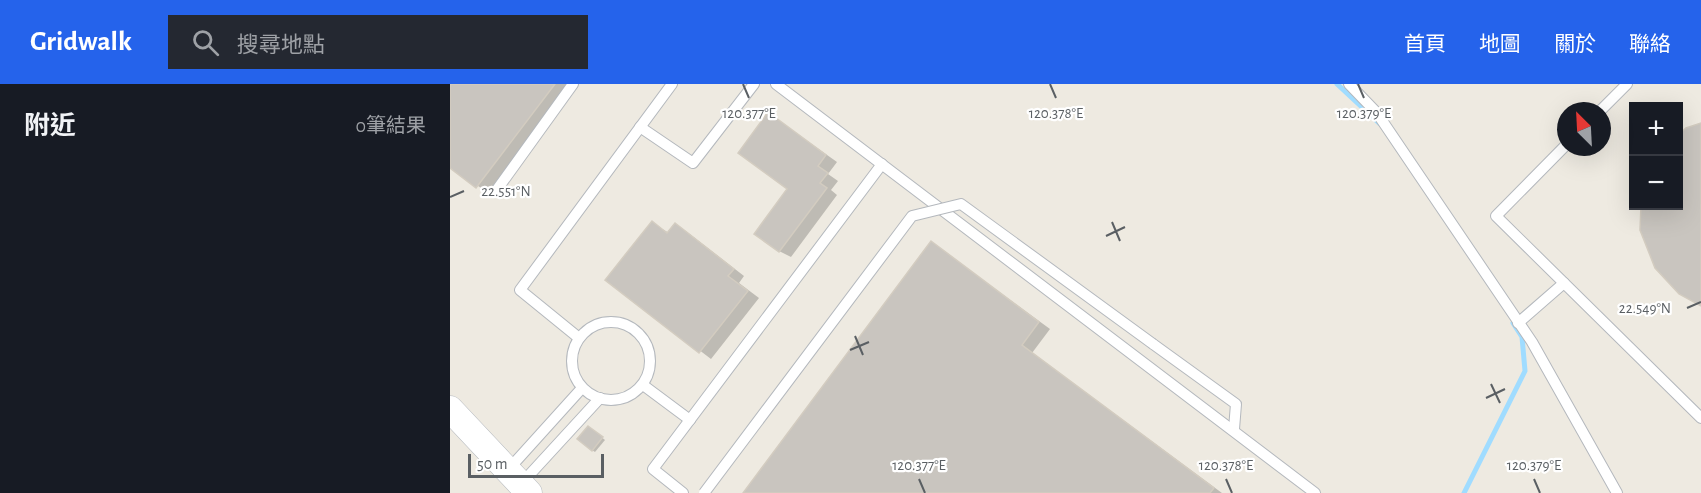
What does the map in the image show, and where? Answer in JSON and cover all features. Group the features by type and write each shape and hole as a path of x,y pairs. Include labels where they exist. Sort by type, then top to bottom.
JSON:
{"street":[{"path":"450,409 519,483"}],"lane":[{"path":"496,191 573,84"},
{"path":"579,338 520,290 672,84"},
{"path":"640,128 693,163 754,84"},
{"path":"776,84 1233,429 1312,492"},
{"path":"1349,84 1377,113 1518,323 1617,493"},
{"path":"1609,102 1627,84"},
{"path":"1557,154 1496,216 1701,418"},
{"path":"683,493 653,469 882,164"},
{"path":"704,493 912,216 961,204 1236,404 1233,429"},
{"path":"1518,323 1564,283"},
{"path":"611,321 635,329 649,349 650,367 643,385 633,394 620,399 600,398 582,388 575,377 572,364 573,350 579,338 588,329 611,321"},
{"path":"643,385 690,420"},
{"path":"519,483 582,388"},
{"path":"519,483 600,398"}],"building":[{"path":"450,84 555,84 476,188 450,168"},
{"path":"768,112 826,155 818,166 828,173 820,183 827,188 779,252 754,234 787,189 738,153"},
{"path":"1701,123 1701,306 1679,294 1655,268 1640,230 1641,210 1683,210 1683,131"},
{"path":"652,221 667,233 675,223 734,269 728,276 748,291 699,353 605,280"},
{"path":"931,241 1039,322 1022,345 1214,488 1210,493 743,493"},
{"path":"588,426 603,437 592,451 577,439"}],"waterway":[{"path":"1337,84 1380,124"},
{"path":"1464,493 1525,371 1522,337 1513,323"}]}
